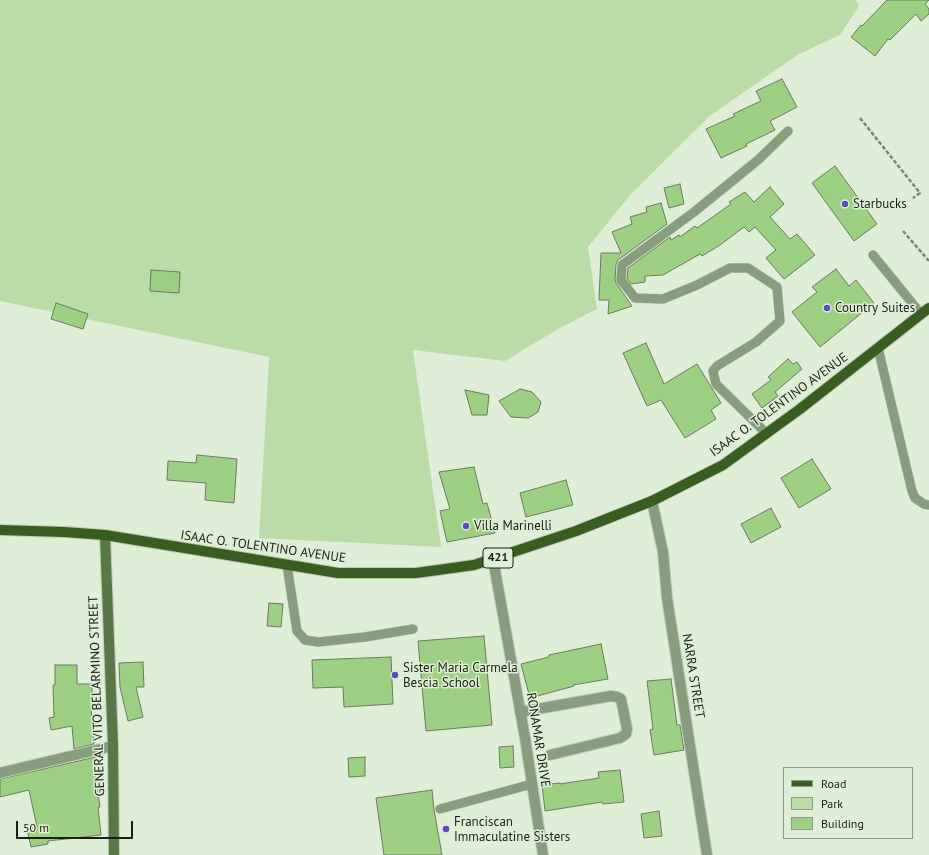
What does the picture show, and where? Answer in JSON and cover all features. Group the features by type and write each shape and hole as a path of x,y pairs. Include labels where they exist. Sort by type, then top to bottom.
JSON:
{"main road":[{"name":"ISAAC O. TOLENTINO AVENUE","path":"0,530 57,531 105,535 338,573 416,573 474,565 576,531 652,501 723,465 800,409 929,308"}],"street":[{"name":"NARRA STREET","path":"652,501 663,552 667,598 707,855"},
{"name":"GENERAL VITO BELARMINO STREET","path":"105,535 113,746 114,855"},
{"name":"RONAMAR DRIVE","path":"493,559 543,855"},
{"path":"520,712 611,696 617,696 621,699 627,729 626,734 620,738 550,755"},
{"path":"0,773 113,746"}],"lane":[{"path":"766,433 716,384 713,371 717,366 756,342 780,321 777,287 748,268 730,268 697,285 663,299 635,298 621,280 622,265 694,212 758,160 788,131"},
{"path":"873,255 921,314"},
{"path":"878,348 912,491 916,498 924,504 929,505"},
{"path":"287,564 297,631 305,640 318,642 365,637 413,629"},
{"path":"440,809 532,784"}],"path":[{"path":"860,118 920,193 913,198"},
{"path":"903,232 929,260"}],"green space":[{"path":"0,0 856,0 859,6 840,35 799,54 711,115 631,194 588,247 597,309 558,329 505,361 413,350 441,547 259,538 269,357 0,301"}],"building":[{"path":"887,0 929,0 925,4 929,9 929,14 921,21 916,14 890,40 888,39 875,56 851,37 861,25 862,26"},
{"path":"782,79 797,107 770,121 775,130 746,144 747,146 721,158 706,129 735,116 733,114 761,101 756,91"},
{"name":"Starbucks","path":"835,166 877,224 854,241 812,183"},
{"path":"680,184 684,204 669,208 664,188"},
{"path":"770,187 784,204 770,217 790,239 797,234 815,255 784,279 766,258 776,250 755,227 749,232 744,227 702,256 700,254 663,275 645,276 645,282 631,284 627,278 628,268 670,237 671,240 679,235 680,237 695,226 697,228 731,204 729,202 745,192 754,202"},
{"path":"661,203 667,224 618,260 616,264 616,283 632,306 608,314 609,300 599,300 601,253 621,253 612,232 632,224 630,217 647,212 646,207"},
{"path":"836,269 849,286 856,280 874,303 820,347 792,312 817,292 812,287"},
{"path":"151,270 180,272 179,293 150,291"},
{"path":"56,303 88,314 83,329 51,319"},
{"path":"646,343 664,384 697,364 721,403 711,410 716,419 685,438 661,400 647,406 623,353"},
{"path":"788,359 793,364 797,362 802,369 775,392 778,396 762,408 752,394 771,380 768,377"},
{"path":"520,389 532,392 541,402 538,412 528,418 511,417 499,401"},
{"path":"465,390 489,395 487,415 472,415"},
{"path":"197,455 237,459 234,503 205,500 206,483 167,480 168,461 196,463"},
{"path":"812,459 831,489 799,508 781,478"},
{"path":"474,467 483,504 487,503 495,533 447,542 440,511 450,509 439,472"},
{"path":"566,480 573,505 526,517 520,493"},
{"path":"771,508 781,527 751,543 741,524"},
{"path":"269,603 283,604 281,627 267,626"},
{"path":"484,636 492,725 426,731 418,641"},
{"path":"601,644 608,679 573,685 574,686 530,698 521,664 549,657 549,655"},
{"path":"391,657 393,704 344,707 343,687 313,688 312,660"},
{"path":"143,662 144,687 136,687 143,717 128,721 120,687 119,663"},
{"path":"55,665 77,665 77,684 92,684 91,708 94,744 74,749 72,726 51,730 49,718 54,717 53,685 55,685"},
{"path":"671,679 677,725 680,725 684,750 654,755 650,730 653,729 647,681"},
{"path":"513,746 514,767 500,768 499,747"},
{"path":"100,756 103,770 95,772 100,807 98,807 101,835 48,841 48,844 31,847 27,829 37,827 29,790 0,797 0,779"},
{"path":"365,757 365,776 349,777 348,758"},
{"path":"620,770 624,802 603,804 602,802 545,811 542,785 560,784 599,778 598,772"},
{"path":"432,790 442,855 384,855 376,798"},
{"path":"659,811 662,836 644,838 641,814"}],"place":[{"name":"Starbucks","path":"845,204"},
{"name":"Country Suites","path":"827,308"},
{"name":"Villa Marinelli","path":"466,526"},
{"name":"Sister Maria Carmela Bescia School","path":"395,675"},
{"name":"Franciscan Immaculatine Sisters","path":"446,829"}]}
